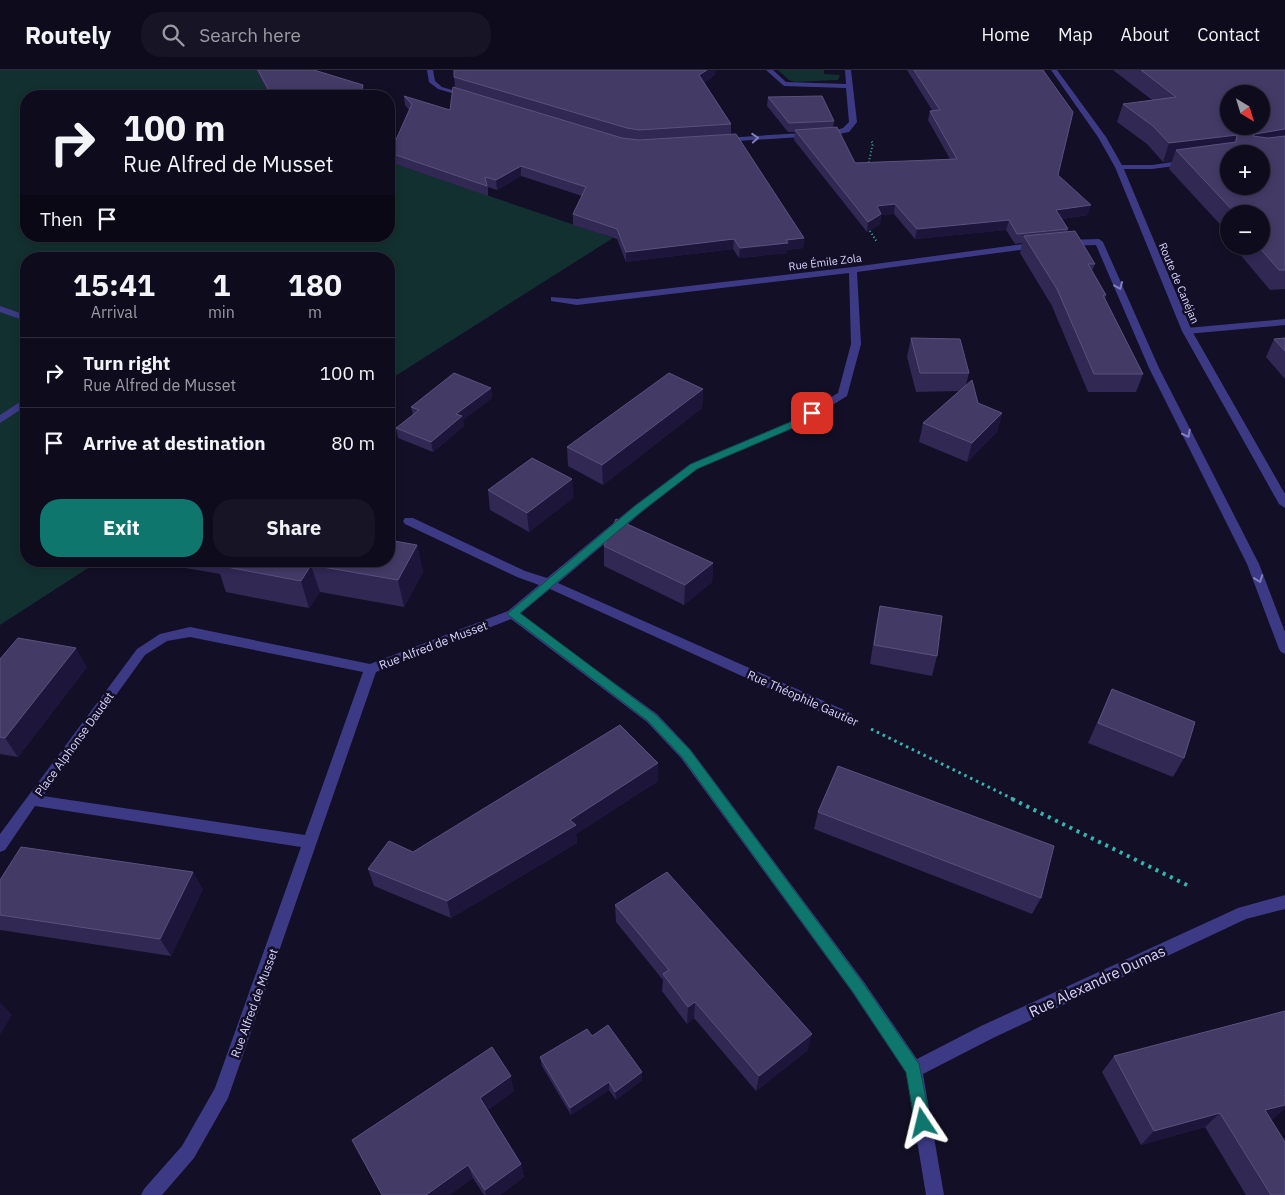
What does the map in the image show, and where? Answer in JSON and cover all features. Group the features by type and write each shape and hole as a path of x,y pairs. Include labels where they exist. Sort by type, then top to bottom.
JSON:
{"street":[{"path":"430,70 432,82 440,88 477,99"},
{"path":"769,70 784,84 850,86"},
{"path":"717,141 834,134 846,130 853,122 848,70"},
{"name":"Route de Canéjan","path":"1054,70 1102,137 1119,167 1187,331 1285,504"},
{"path":"1119,167 1152,167 1200,161"},
{"name":"Rue Émile Zola","path":"554,299 577,302 852,270 1052,244 1100,242 1154,368 1253,564 1285,649"},
{"name":"Rue Alfred de Musset","path":"150,1195 188,1152 222,1092 371,669 512,614 638,509 694,466 796,423 843,394 856,344 852,270"},
{"path":"0,309 20,316"},
{"path":"1187,331 1285,322"},
{"path":"0,420 20,405"},
{"name":"Rue Théophile Gautier","path":"409,521 521,574 550,584 846,717"},
{"path":"512,614 652,718 686,754 858,988 914,1070 935,1195"},
{"name":"Place Alphonse Daudet","path":"311,842 32,800 141,652 164,637 190,632 371,669"},
{"path":"0,846 32,800"},
{"name":"Rue Alexandre Dumas","path":"914,1070 987,1032 1243,913 1285,902"}],"path":[{"path":"868,172 873,143"},
{"path":"866,225 892,265"},
{"name":"Rue Théophile Gautier","path":"846,717 1191,887"}],"green space":[{"path":"0,70 263,70 268,90 20,90 20,242 395,242 395,164 613,238 395,376 395,252 20,252 20,567 90,567 0,625"},
{"path":"778,70 824,70 824,74 840,75 838,80 795,82 789,80"}],"building":[{"path":"258,70 314,70 363,85 362,90 269,90"},
{"path":"454,70 707,70 699,75 731,124 639,130 627,128 454,77"},
{"path":"914,70 1043,70 1073,112 1058,175 1091,205 1056,210 1068,229 1017,234 1009,220 917,229 895,204 877,206 881,214 868,222 795,130 837,127 855,163 957,159 930,111 940,110"},
{"path":"1141,70 1285,70 1285,129 1270,132 1270,85 1220,85 1220,135 1237,135 1169,143 1153,126 1123,104 1176,97"},
{"path":"453,87 622,138 639,140 736,134 804,238 786,240 788,243 740,248 734,239 626,252 617,229 573,214 586,187 521,166 496,180 485,177 487,186 395,155 395,142 412,104 404,96 450,110"},
{"path":"822,96 834,121 789,123 768,97"},
{"path":"1237,135 1254,135 1268,138 1285,136 1285,270 1279,270 1266,255 1270,255 1270,205 1228,205 1176,150 1236,142"},
{"path":"1075,231 1095,264 1088,264 1106,295 1103,295 1143,374 1094,374 1057,289 1024,236"},
{"path":"911,338 960,339 969,373 920,373"},
{"path":"1285,338 1285,351 1274,339"},
{"path":"454,373 491,388 456,414 462,416 431,442 396,428 419,410 411,407"},
{"path":"669,373 703,389 602,465 567,447"},
{"path":"972,380 978,403 1002,413 972,443 923,423"},
{"path":"532,458 572,479 527,513 488,490"},
{"path":"616,519 713,563 685,585 604,546"},
{"path":"395,541 417,545 398,580 323,567 395,567"},
{"path":"227,567 310,567 301,581"},
{"path":"880,606 942,616 937,656 874,645"},
{"path":"18,638 76,648 5,738 0,737 0,659"},
{"path":"1112,689 1195,722 1184,758 1098,723"},
{"path":"620,725 658,763 570,820 576,825 447,901 368,869 389,841 413,852"},
{"path":"838,766 1054,846 1041,898 818,812"},
{"path":"21,847 193,872 160,939 0,915 0,880"},
{"path":"667,872 812,1034 759,1076 695,1002 688,1007 663,974 669,970 615,905"},
{"path":"1285,1011 1285,1105 1265,1110 1285,1142 1285,1195 1271,1195 1220,1113 1154,1131 1114,1056"},
{"path":"608,1025 642,1072 615,1092 609,1082 570,1108 540,1057 587,1029 592,1036"},
{"path":"492,1047 511,1076 480,1098 521,1164 485,1190 468,1165 426,1195 382,1195 352,1140"}],"route":[{"path":"812,413 796,423 694,466 638,509 512,614 652,718 686,754 858,988 914,1070 923,1123"}]}
